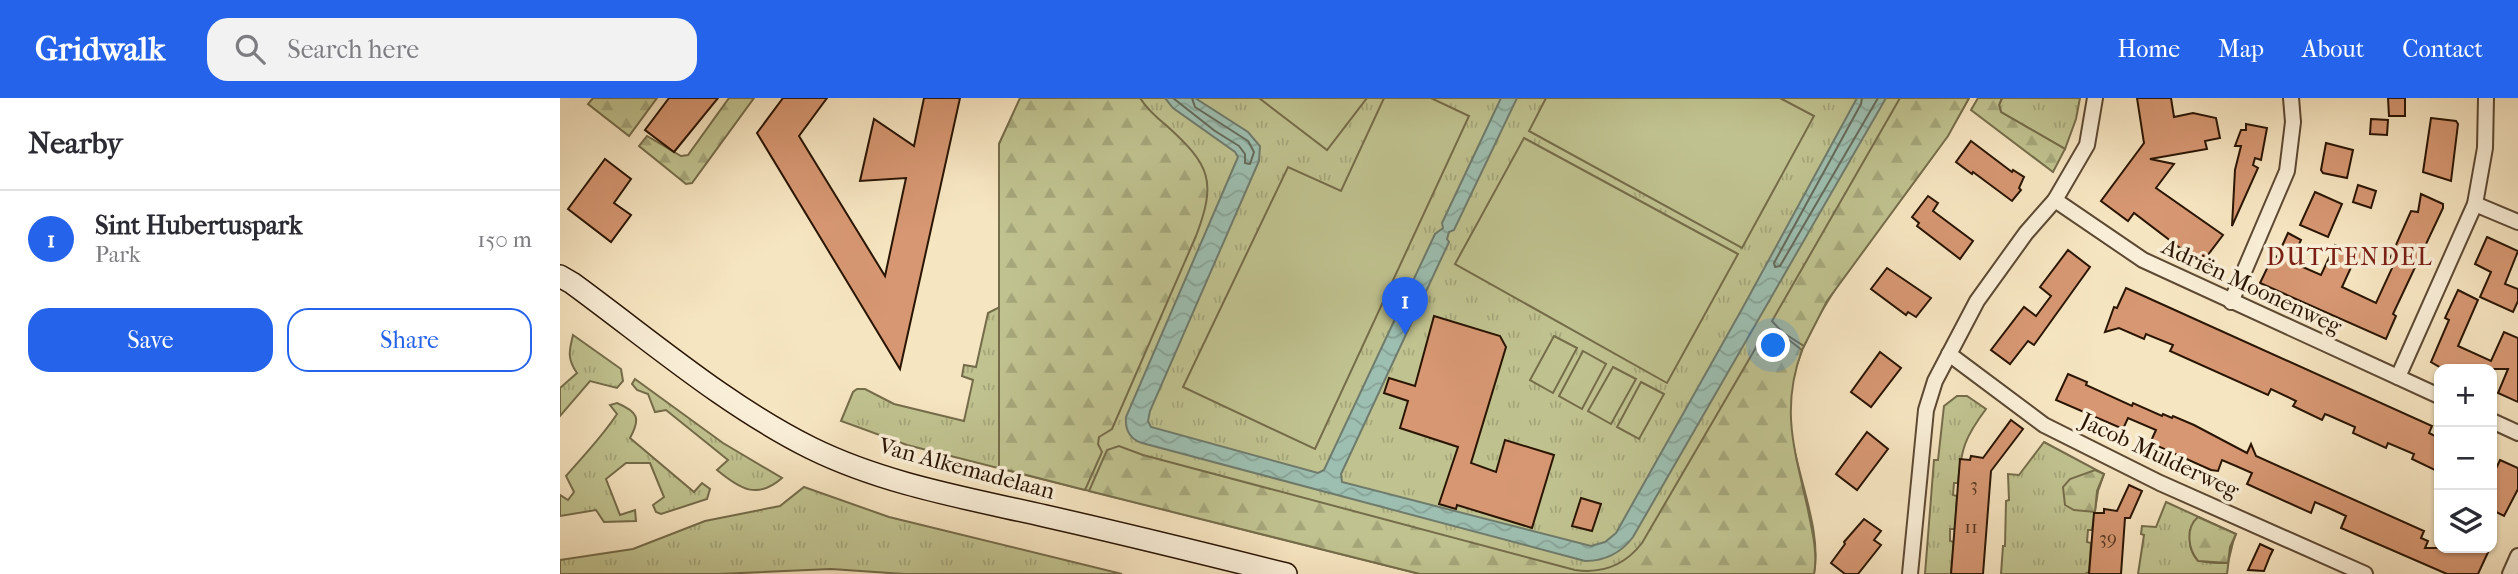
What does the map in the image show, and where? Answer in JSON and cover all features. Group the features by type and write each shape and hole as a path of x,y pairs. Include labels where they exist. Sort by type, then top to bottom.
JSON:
{"main road":[{"name":"Van Alkemadelaan","path":"560,276 730,401 776,430 831,457 925,489 1286,574"}],"street":[{"path":"1910,574 1926,410 1935,381 1978,301 2026,233 2055,200 2087,145 2095,98"},
{"path":"2231,302 2287,171 2293,122 2291,98"},
{"path":"2398,377 2475,204 2485,148 2486,98"},
{"name":"Adriën Moonenweg","path":"2055,200 2143,260 2434,395"},
{"path":"2475,204 2518,222"},
{"name":"Jacob Mulderweg","path":"1949,354 2044,425 2160,484 2365,574"},
{"path":"2497,423 2518,433"},
{"path":"2510,574 2518,556"}],"green space":[{"path":"593,98 657,98 629,136 588,104"},
{"path":"729,98 754,98 692,183 686,184 639,146 647,136 681,156 688,155"},
{"path":"1020,98 1140,98 1193,152 1206,175 1206,201 1196,236 1112,429 1099,437 1098,444 1102,452 1085,490 999,468 999,144"},
{"path":"1021,98 1969,98 1941,144 1835,290 1810,333 1797,364 1790,396 1790,418 1814,531 1814,574 1420,574 907,445 841,421 853,392 865,389 894,404 964,421 973,380 962,376 964,365 976,367 988,313 1000,307 999,144"},
{"path":"1259,98 1367,98 1327,150"},
{"path":"1384,98 1431,98 1469,116 1315,449 1183,387 1288,167 1341,191"},
{"path":"1546,98 1780,98 1814,116 1742,248 1529,131"},
{"path":"1900,98 1969,98 1948,136 1827,301 1804,346 1782,332 1772,321"},
{"path":"1978,98 2002,98 1999,105 2001,112 2065,149 2053,172 1971,110"},
{"path":"2002,98 2080,98 2065,149 2001,112 1999,105"},
{"path":"1524,138 1738,254 1667,383 1455,264"},
{"path":"1765,332 1781,334 1802,350 1792,392 1792,430 1814,542 1814,574 1420,574 1089,491 1107,450 1119,446 1143,455 1575,570 1604,569 1621,562 1642,543"},
{"path":"573,335 621,369 623,381 617,388 590,381 560,416 560,388 577,373 570,355"},
{"path":"1554,336 1577,348 1553,393 1530,380"},
{"path":"1583,351 1606,364 1582,409 1559,396"},
{"path":"1613,367 1636,379 1611,424 1588,411"},
{"path":"635,379 723,443 782,478 765,489 757,490 741,487 733,482 717,470 728,460 666,410 655,412 648,394 637,390 632,384"},
{"path":"1641,382 1664,394 1639,439 1617,427"},
{"path":"1957,396 1967,396 1986,409 1969,436 1963,452 1958,483 1954,483 1953,495 1957,496 1955,529 1950,529 1950,541 1954,542 1951,574 1925,574 1934,460 1938,460 1944,406"},
{"path":"617,403 636,416 636,425 630,438 694,492 702,483 710,489 707,499 661,514 656,512 653,505 664,497 650,463 626,463 606,479 620,515 635,510 636,521 604,522 596,510 560,516 560,495 568,500 574,492 566,476 617,414 610,405"},
{"path":"2044,442 2104,474 2098,491 2092,530 2088,530 2087,542 2091,543 2089,572 2001,574 2006,501 2009,500 2008,474 2019,475"},
{"path":"2095,470 2104,474 2097,491 2095,512 2074,510 2065,505 2063,487 2070,479"},
{"path":"804,487 889,517 1122,574 904,574 831,569 719,574 560,574 560,560 633,549 705,521 780,506"},
{"path":"2166,502 2236,534 2233,541 2235,534 2190,530 2194,555 2210,562 2228,563 2229,560 2227,574 2138,574 2144,535 2141,534 2142,526 2156,527"},
{"path":"2198,517 2236,534 2230,547 2228,563 2198,561 2189,539 2191,527"}],"water":[{"path":"1165,98 1195,98 1248,132 1260,146 1259,161 1148,421 1151,427 1318,473 1324,470 1435,234 1443,228 1442,223 1501,98 1517,98 1454,230 1449,232 1449,242 1341,474 1342,482 1591,546 1605,542 1616,533 1857,98 1886,98 1633,537 1612,555 1585,561 1142,443 1131,436 1127,430 1126,417 1238,157 1235,152 1173,108"}],"building":[{"path":"669,98 718,98 674,152 645,130"},
{"path":"783,98 827,98 799,136 885,276 906,178 860,181 874,119 914,146 924,98 960,98 900,369 757,133"},
{"path":"2137,98 2171,98 2174,117 2193,113 2216,118 2220,138 2205,141 2207,149 2150,159 2174,164 2156,188 2223,235 2201,264 2134,213 2128,221 2101,201 2144,143"},
{"path":"2388,98 2405,98 2405,116 2389,116"},
{"path":"2431,118 2456,121 2458,124 2451,181 2423,172"},
{"path":"2371,119 2388,120 2387,135 2370,134"},
{"path":"2246,124 2267,128 2261,160 2255,158 2253,165 2258,168 2232,226 2235,170 2241,146 2235,146 2241,130 2246,130"},
{"path":"1971,141 2012,172 2013,170 2024,177 2019,188 2021,190 2012,201 1956,162"},
{"path":"2326,143 2353,150 2347,178 2323,173 2321,170"},
{"path":"605,159 631,179 614,203 631,215 611,242 568,209"},
{"path":"2358,185 2376,191 2371,208 2353,202"},
{"path":"2315,192 2342,204 2328,237 2300,225"},
{"path":"2421,194 2443,204 2443,208 2393,314 2396,316 2386,339 2260,283 2273,256 2277,257 2288,233 2301,240 2291,262 2321,275 2335,245 2350,252 2353,245 2368,252 2362,267 2353,263 2342,287 2376,303 2393,266 2388,263 2411,211 2418,212"},
{"path":"1928,196 1938,203 1933,211 1973,241 1960,259 1917,226 1919,223 1912,217"},
{"path":"2487,237 2518,251 2505,284 2518,289 2518,301 2513,312 2480,297 2491,272 2475,264"},
{"path":"2068,250 2090,267 2034,345 2028,341 2010,364 1991,350 2024,307 2036,316 2051,296 2040,287"},
{"path":"1887,268 1931,298 1916,317 1908,312 1906,315 1871,289"},
{"path":"2126,288 2432,426 2429,433 2434,436 2434,470 2412,459 2414,454 2388,443 2386,448 2353,433 2355,427 2325,414 2322,420 2293,406 2296,401 2271,389 2268,395 2170,351 2173,345 2146,334 2144,339 2119,328 2105,332 2114,307 2117,308"},
{"path":"2458,290 2478,300 2458,346 2491,361 2504,332 2518,338 2518,402 2498,393 2508,369 2497,369 2497,364 2431,362 2449,320 2445,318"},
{"path":"1434,316 1500,336 1506,347 1471,463 1496,472 1505,440 1554,455 1532,528 1457,505 1456,509 1439,504 1458,447 1400,428 1408,401 1384,393 1389,378 1415,386"},
{"path":"1880,352 1901,368 1871,407 1851,392"},
{"path":"2068,374 2132,406 2133,403 2162,416 2173,416 2194,425 2247,453 2251,444 2256,456 2424,531 2421,538 2428,541 2425,548 2434,548 2434,553 2488,553 2478,574 2447,574 2341,528 2346,516 2333,510 2315,502 2311,513 2247,484 2252,473 2222,460 2218,471 2211,470 2153,444 2151,441 2156,430 2128,418 2123,429 2056,400"},
{"path":"2011,420 2023,429 1991,471 1983,574 1951,574 1960,459 1970,460 1971,456 1983,458"},
{"path":"1867,432 1888,449 1857,490 1836,474"},
{"path":"2500,460 2518,468 2518,489 2504,516 2497,512 2497,466"},
{"path":"2129,485 2142,491 2130,518 2125,518 2121,574 2089,574 2094,513 2104,513 2104,509 2117,511"},
{"path":"1581,498 1601,504 1592,531 1572,526"},
{"path":"1864,519 1881,531 1874,540 1881,545 1858,574 1845,574 1831,563 1844,542"},
{"path":"2260,544 2273,550 2264,571 2248,570"}],"place":[{"name":"Sint Hubertuspark","path":"1405,335"}],"district":[{"name":"DUTTENDEL","path":"2350,257"}]}
